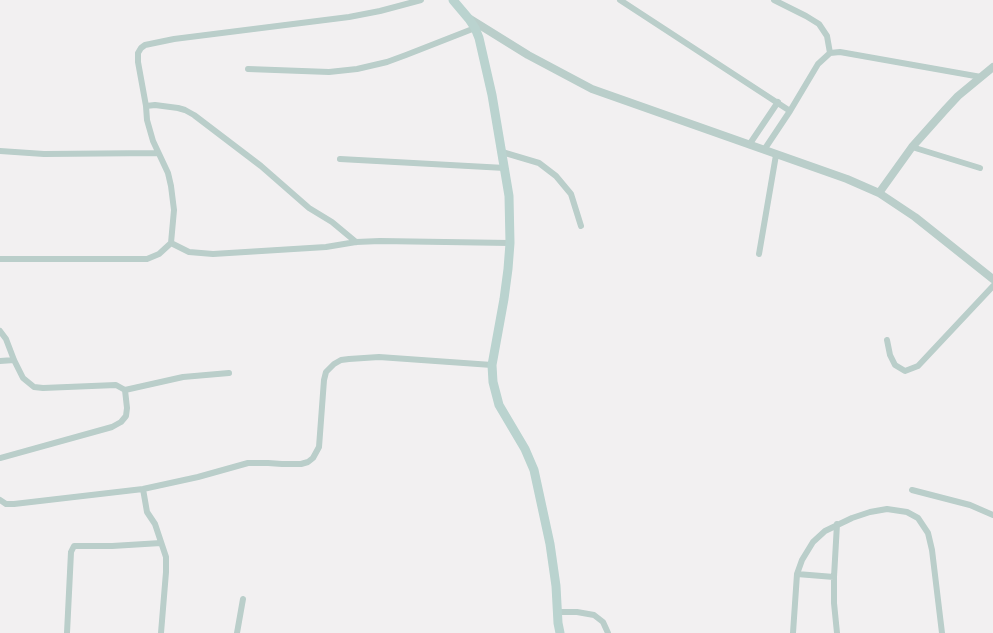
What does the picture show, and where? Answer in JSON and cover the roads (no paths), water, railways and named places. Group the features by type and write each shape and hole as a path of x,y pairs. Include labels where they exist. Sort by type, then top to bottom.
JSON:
{"main road":[{"path":"453,0 469,19 479,38 505,168 509,205 510,243 508,269 492,364 493,382 499,405 525,449 534,470 550,544 556,586 557,612 560,633"}],"street":[{"path":"0,259 146,259 159,254 171,244 174,210 171,186 168,173 153,141 147,120 146,106 137,57 141,48 145,45 174,38 349,17 380,11 421,0"},
{"path":"620,0 790,111"},
{"path":"774,0 819,24 826,36 830,54"},
{"path":"469,19 528,55 592,89 847,179 879,193 915,217 993,278"},
{"path":"248,69 329,72 357,69 387,62 475,28"},
{"path":"764,150 790,111 818,64 830,54 840,52 981,77"},
{"path":"879,193 912,147 951,103 993,67"},
{"path":"749,145 778,102"},
{"path":"146,106 155,105 178,108 194,115 262,166 309,208 332,222 356,242"},
{"path":"912,147 980,168"},
{"path":"0,151 44,154 158,153"},
{"path":"502,152 539,162 556,176 571,194 581,226"},
{"path":"759,254 776,155"},
{"path":"340,159 505,168"},
{"path":"171,244 189,252 213,254 326,247 356,242 380,241 510,243"},
{"path":"887,340 890,355 895,365 905,371 914,369 993,286"},
{"path":"0,331 6,338 14,360 23,378 34,387 43,388 110,384 125,390 183,377 229,373"},
{"path":"0,500 6,504 14,504 142,488 198,477 248,463 268,462 302,464 313,458 319,447 324,380 326,372 334,364 341,360 379,357 492,364"},
{"path":"0,361 14,360"},
{"path":"0,458 118,425 126,416 128,408 125,390"},
{"path":"142,488 147,512 155,524 165,552 166,572 161,633"},
{"path":"912,490 970,505 993,516"},
{"path":"793,633 797,574 802,560 814,542 825,531 837,524 870,512 887,509 907,512 918,518 928,533 932,550 942,633"},
{"path":"837,524 834,577 834,603 837,633"},
{"path":"66,633 71,552 74,546 112,546 161,543"},
{"path":"797,574 834,577"},
{"path":"237,633 243,599"},
{"path":"557,612 577,612 594,615 603,622 608,633"}]}
